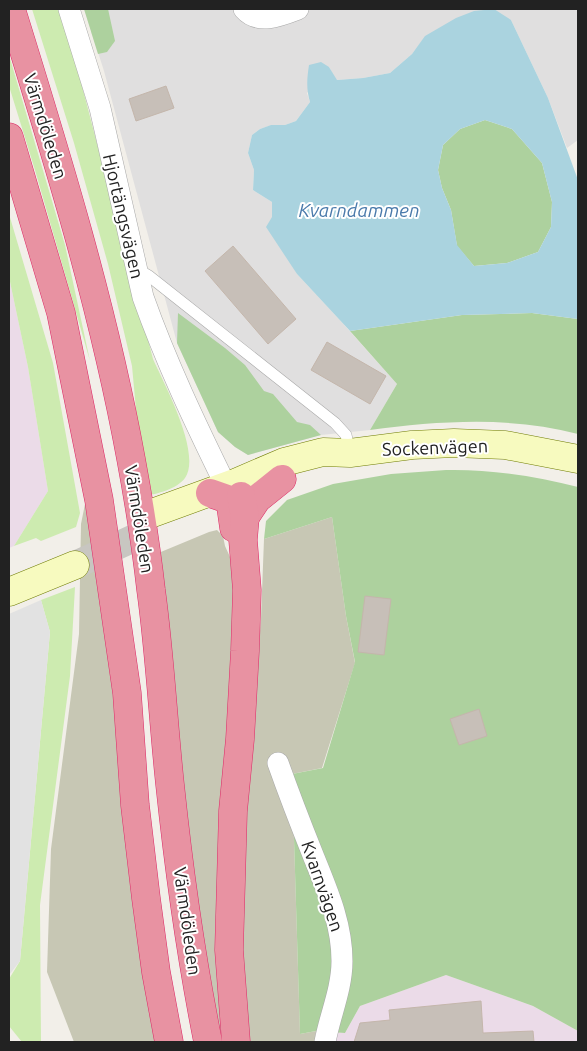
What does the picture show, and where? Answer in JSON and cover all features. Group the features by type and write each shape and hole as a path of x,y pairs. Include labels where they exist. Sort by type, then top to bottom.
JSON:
{"highway":[{"name":"Värmdöleden","path":"11,9 93,284 131,460 152,591 176,842 197,987 208,1042"},
{"path":"9,137 61,313 99,500 127,693 135,805 146,898 156,972 170,1042"},
{"path":"9,167 25,189"},
{"path":"236,1042 230,950 231,867 233,811 244,682 246,590 242,540 231,496 258,499 282,479"}],"street":[{"name":"Hjortängsvägen","path":"69,9 100,108 143,297 152,323 231,496"},
{"path":"244,9 249,15 264,19 284,15 298,9"},
{"name":"Sockenvägen","path":"150,522 231,496 284,462 323,452 350,453 412,445 454,443 504,445 578,458"},
{"name":"Sockenvägen","path":"282,479 350,453"},
{"path":"9,573 73,557 9,592"},
{"name":"Kvarnvägen","path":"278,763 289,796 329,894 342,940 340,986 325,1042"}],"lane":[{"path":"136,268 334,423 346,435 350,453"}],"shaded area":[{"path":"84,9 578,9 578,140 567,148 548,98 511,20 426,36 412,54 390,73 336,80 329,67 307,93 310,102 296,121 285,125 272,125 260,129 252,135 248,153 254,170 253,190 272,202 272,217 297,274 397,384 370,430 321,435 248,455 235,447 218,432 177,343 104,71"},
{"path":"9,277 28,367 48,491 14,546 9,548"},
{"path":"87,494 117,693 158,1042 74,1042 47,972 51,849 79,634 81,524"},
{"path":"332,517 346,616 355,663 322,768 292,774 300,1034 316,1031 315,1042 248,1042 236,947 261,618 264,539"},
{"path":"217,530 223,536 230,557 235,592 228,769 215,932 222,1042 220,1042 198,930 156,554"},
{"path":"41,600 50,632 20,961 9,975 9,614"},
{"path":"446,975 533,1006 578,1031 578,1042 315,1042 316,1031 345,1033 360,1006"}],"green space":[{"path":"32,9 62,9 153,359 180,418 185,436 189,452 189,467 185,478 172,488 155,494 144,496 132,366 108,264 74,143"},
{"path":"84,9 108,9 115,41 107,52 98,54"},
{"path":"9,55 65,245 90,361 9,86"},
{"path":"485,120 512,129 542,163 552,202 551,227 538,252 507,263 474,266 457,246 451,210 442,188 438,170 443,145 460,129"},
{"path":"9,214 53,363 80,513 76,527 41,541 36,538 14,546 48,491 28,367 9,277"},
{"path":"178,313 245,365 264,391 273,394 297,422 310,425 321,435 248,455 235,447 218,432 177,343"},
{"path":"532,313 578,319 578,434 552,428 500,422 422,424 370,430 397,384 350,331 462,315"},
{"path":"446,470 513,474 578,487 578,1031 533,1006 446,975 360,1006 345,1033 316,1031 300,1034 292,774 323,768 355,662 346,616 332,517 264,539 266,521 287,500 333,484 391,474"},
{"path":"75,587 70,676 40,905 41,1042 22,1042 9,1026 9,979 20,961 50,632 41,600"}],"water":[{"name":"Kvarndammen","path":"494,9 511,20 548,98 578,180 578,319 532,313 462,315 350,331 297,274 266,227 272,217 272,202 253,190 254,170 248,153 252,135 260,129 271,125 285,125 296,121 310,102 307,84 309,65 321,62 329,67 337,80 390,73 412,54 425,36 456,18 474,11","holes":["485,120 512,129 542,163 552,202 551,227 538,252 507,263 474,266 457,245 451,210 442,188 438,170 443,145 460,129"]}],"building":[{"path":"166,86 174,108 136,121 129,99"},
{"path":"233,246 296,319 268,344 205,271"},
{"path":"327,342 386,376 370,404 311,370"},
{"path":"365,596 391,599 384,655 358,652"},
{"path":"479,709 487,736 459,745 450,719"},
{"path":"481,1001 483,1033 533,1031 534,1042 354,1042 360,1023 390,1020 389,1010"}],"tunnel":[{"path":"75,565 152,530"}]}
